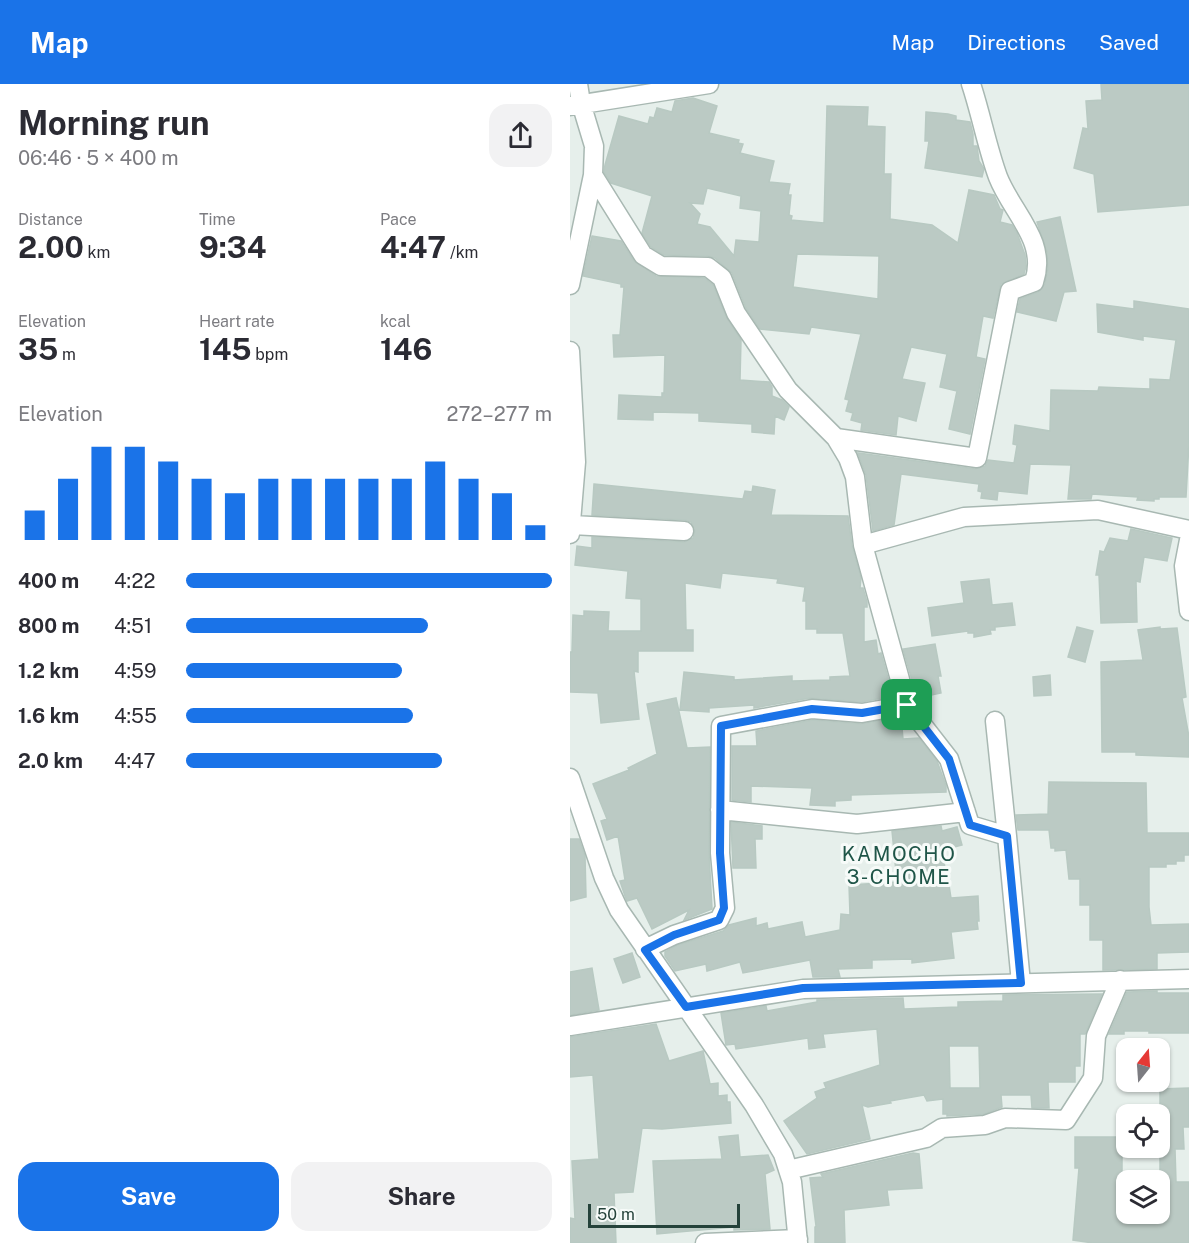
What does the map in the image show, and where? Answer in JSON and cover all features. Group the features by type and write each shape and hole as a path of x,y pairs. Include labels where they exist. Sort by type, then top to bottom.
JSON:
{"street":[{"path":"570,285 593,175 594,146 575,104 578,84"},
{"path":"575,104 632,90 709,84"},
{"path":"836,438 977,458 1010,291 1034,282 1038,270 1037,254 1032,240 998,178 971,84"},
{"path":"593,175 644,255 661,266 708,267 722,278 736,313 788,390 836,438 848,458 855,477 863,545 907,705 949,759 970,825 1007,836"},
{"path":"570,351 576,462 571,529 684,531"},
{"path":"863,545 964,517 1098,510 1189,530"},
{"path":"1189,540 1184,566 1189,611"},
{"path":"645,950 674,935 719,920 724,908 720,853 721,726 812,709 862,713 907,705"},
{"path":"995,721 1021,983"},
{"path":"570,777 586,830 619,910 754,1105 783,1154 792,1182 798,1241 705,1243"},
{"path":"720,810 857,824 966,812"},
{"path":"570,1026 803,988 1189,979"},
{"path":"788,1170 926,1138 942,1128 986,1125 1005,1118 1066,1120 1093,1077 1096,1036 1120,980"}],"building":[{"path":"1101,84 1189,84 1189,205 1098,212 1094,174 1074,168 1083,128 1088,129 1086,101 1102,100"},
{"path":"693,98 717,106 709,133 739,140 738,143 743,144 740,153 774,161 769,182 790,184 788,195 791,195 789,215 792,216 791,220 824,223 827,106 868,107 867,126 885,127 884,174 891,174 890,219 932,225 958,243 969,190 994,195 1000,209 1003,210 1000,222 1012,225 1017,233 1025,255 1026,266 1024,274 1001,284 993,318 983,316 976,357 985,359 970,434 949,429 957,391 940,387 947,354 911,347 902,379 925,383 916,421 898,416 896,435 861,430 862,423 851,420 853,413 846,411 849,400 845,399 861,334 811,327 809,334 760,329 746,308 732,273 715,258 664,255 651,247 642,233 652,196 611,183 604,172 605,165 619,116 648,124 650,117 654,118 657,108 672,112 675,101","holes":["707,188 741,196 740,208 761,211 759,242 736,240 734,256 710,227 697,224 700,214 690,203 703,204","797,254 879,256 878,299 793,287"]},
{"path":"926,112 948,114 956,116 956,120 970,122 973,146 977,146 979,161 984,169 982,177 925,168 929,141 925,141"},
{"path":"1060,217 1076,291 1064,292 1056,321 1017,312 1020,299 1038,292 1045,284 1048,269 1047,252 1037,222"},
{"path":"592,236 621,241 634,261 656,276 704,278 713,285 726,317 741,340 740,380 769,382 772,387 772,396 782,400 789,407 784,420 775,416 774,434 752,432 752,424 699,421 699,413 653,412 653,420 618,419 619,395 662,397 665,355 614,357 613,335 620,335 624,287 621,287 621,284 583,276"},
{"path":"1134,301 1189,309 1189,443 1186,497 1159,497 1154,501 1137,500 1138,497 1092,494 1091,499 1068,499 1071,465 1030,464 1027,494 998,491 997,500 981,498 982,492 978,491 979,484 901,474 894,525 873,531 866,475 858,453 975,469 985,466 988,460 1014,463 1017,445 1013,444 1015,425 1050,431 1051,390 1098,391 1099,387 1150,389 1150,379 1170,380 1176,340 1143,336 1143,340 1098,332 1097,304 1134,309"},
{"path":"594,484 743,499 745,491 752,492 753,486 775,490 771,515 848,516 852,546 861,578 860,588 863,588 867,602 867,607 864,607 864,642 876,640 878,654 881,653 893,696 861,702 810,698 754,708 754,705 709,708 709,712 680,710 684,672 734,677 734,680 792,676 792,681 830,680 830,677 850,676 843,633 817,633 817,629 806,629 806,601 803,601 805,587 777,583 778,579 722,573 720,588 685,583 686,630 693,630 693,651 638,651 638,672 634,671 639,719 601,723 598,693 570,692 573,615 584,616 584,611 609,612 608,631 641,631 641,599 626,598 628,571 575,565 577,546 592,548 592,537 684,542 693,538 695,531 691,522 685,520 592,515"},
{"path":"1131,529 1172,538 1167,561 1144,557 1140,582 1136,581 1137,622 1101,623 1099,575 1096,575 1100,551 1104,552 1110,538 1128,541"},
{"path":"989,579 992,605 1012,603 1015,625 995,627 995,630 990,630 991,634 974,637 974,633 968,633 968,631 932,636 928,608 964,603 961,582"},
{"path":"1077,627 1093,631 1085,662 1068,657"},
{"path":"1160,627 1160,629 1177,628 1186,697 1182,698 1189,737 1189,757 1136,755 1136,752 1102,752 1101,662 1143,660 1138,630"},
{"path":"935,644 941,676 938,676 941,693 922,697 923,700 918,701 903,649"},
{"path":"1050,675 1051,695 1034,696 1033,677"},
{"path":"676,698 687,748 710,747 709,853 712,909 684,920 689,910 652,929 637,898 627,901 620,881 625,880 618,836 607,840 601,821 607,819 593,784 629,770 628,768 657,754 647,704"},
{"path":"901,717 903,739 919,738 937,761 946,792 851,795 851,800 835,801 835,806 810,805 812,788 751,786 751,802 732,800 732,746 757,746 756,731 813,720 861,724"},
{"path":"1049,782 1146,783 1147,833 1189,833 1189,855 1184,855 1184,861 1166,864 1166,867 1149,867 1149,907 1151,925 1189,924 1189,952 1157,953 1157,969 1103,970 1103,940 1090,940 1090,905 1080,905 1080,879 1069,879 1066,850 1055,851 1055,848 1051,848 1049,830 1018,830 1016,815 1048,814"},
{"path":"731,822 762,826 762,839 755,839 756,868 733,868"},
{"path":"941,826 942,831 957,827 962,845 943,850 946,880 948,879 951,898 978,896 978,929 951,932 954,958 912,963 912,959 872,960 872,968 838,969 840,977 813,977 810,960 743,973 740,962 707,971 706,964 675,971 665,956 665,952 678,945 723,931 729,925 756,918 756,926 767,923 768,929 802,922 805,937 840,930 841,914 850,915 849,885 897,882 892,831"},
{"path":"570,839 579,839 585,856 586,897 570,901"},
{"path":"632,953 640,977 623,983 614,959"},
{"path":"592,968 599,1010 570,1015 570,972"},
{"path":"1157,991 1157,993 1189,993 1189,1033 1124,1031 1124,1034 1109,1034 1127,992"},
{"path":"1102,994 1085,1034 1080,1034 1080,1066 1075,1066 1075,1082 1048,1082 1049,1108 1032,1108 1031,1095 1001,1095 1002,1107 984,1114 947,1116 943,1114 943,1099 927,1101 924,1095 868,1107 862,1105 870,1139 807,1154 784,1121 817,1098 815,1092 826,1088 824,1083 880,1065 877,1029 823,1034 825,1047 809,1049 808,1038 736,1049 735,1044 726,1045 721,1013 766,1006 767,1011 817,1002 817,1000 903,998 904,1009 958,1007 958,1002 1003,1001 1003,995","holes":["949,1046 979,1046 980,1088 950,1088"]},
{"path":"656,1024 669,1061 703,1051 710,1084 718,1083 718,1096 727,1095 727,1102 730,1102 731,1123 662,1129 642,1128 633,1192 614,1193 616,1243 570,1243 570,1218 575,1219 572,1161 599,1159 593,1075 570,1077 570,1037"},
{"path":"1189,1088 1189,1127 1183,1127 1184,1149 1175,1149 1176,1182 1189,1182 1189,1243 1093,1243 1073,1240 1079,1168 1075,1168 1075,1137 1116,1137 1116,1158 1122,1158 1122,1170 1116,1170 1116,1224 1170,1224 1170,1170 1160,1170 1160,1158 1170,1158 1170,1104 1160,1104 1160,1092 1170,1092 1170,1089"},
{"path":"738,1135 740,1157 768,1155 774,1170 765,1174 770,1229 734,1230 734,1227 657,1234 653,1161 722,1159 719,1137"},
{"path":"913,1153 919,1154 922,1188 887,1190 889,1205 844,1210 845,1243 815,1243 816,1226 810,1178 823,1177 821,1174"}],"district":[{"name":"KAMOCHO 3-CHOME","path":"899,866"}],"route":[{"path":"907,705 949,759 970,825 1007,836 1021,983 803,988 686,1007 645,950 674,935 719,920 724,908 720,853 721,726 812,709 862,713 907,705"}]}
